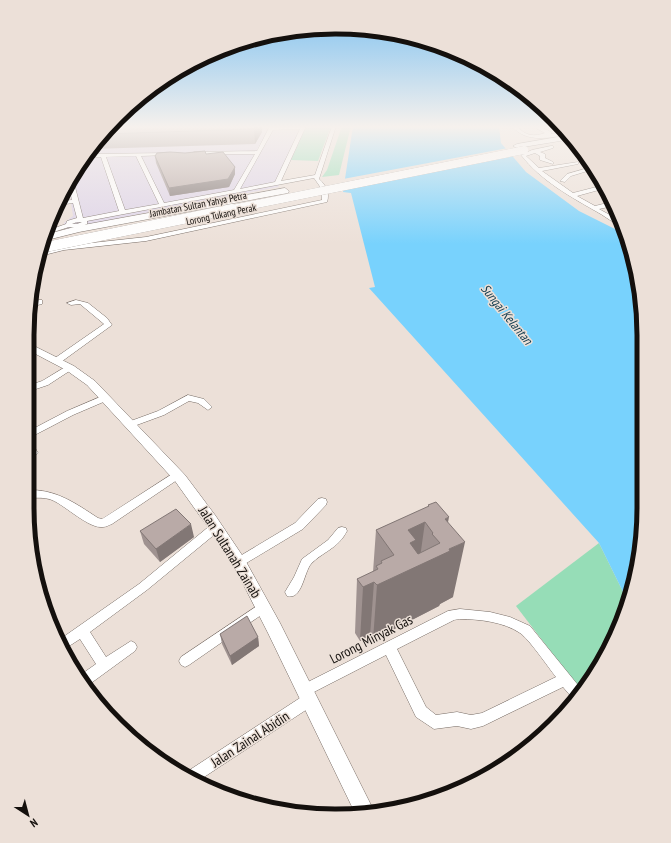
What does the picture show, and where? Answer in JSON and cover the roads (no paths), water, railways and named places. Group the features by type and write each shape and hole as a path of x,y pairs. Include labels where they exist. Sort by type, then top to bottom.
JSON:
{"highway":[{"path":"48,245 288,194 439,165"},
{"path":"51,235 262,194 288,194"}],"main road":[{"name":"Jalan Sultanah Zainab","path":"34,349 58,360 90,383 131,424 177,475 216,527 239,562 263,607 363,807"}],"street":[{"path":"106,165 123,213"},
{"path":"143,165 162,205"},
{"path":"236,191 250,165"},
{"path":"278,183 286,165"},
{"path":"52,234 64,230 70,222 316,176 322,165"},
{"path":"533,165 572,195 613,218"},
{"path":"537,169 546,165"},
{"path":"537,169 557,165"},
{"path":"563,180 569,175 587,170"},
{"name":"Lorong Tukang Perak","path":"45,253 64,248 146,239 316,204 324,201 326,194 316,176"},
{"path":"555,183 563,180 578,178"},
{"path":"54,229 67,226 80,226 81,221 72,188"},
{"path":"572,195 599,188"},
{"path":"65,202 75,201"},
{"path":"595,208 607,205"},
{"path":"53,230 67,226"},
{"path":"58,360 108,325 106,321 94,313 88,304 78,302 71,303"},
{"path":"34,387 45,383 70,368"},
{"path":"34,432 70,413 105,398"},
{"path":"131,424 161,413 188,398 201,401 208,407"},
{"path":"34,494 46,493 54,496 96,522 102,523 108,521 177,475"},
{"path":"239,562 299,526 322,502"},
{"path":"66,642 143,587 216,527"},
{"path":"291,592 299,579 306,562 332,543 342,531"},
{"path":"185,660 263,607"},
{"name":"Lorong Minyak Gas","path":"307,695 389,647 452,615 468,613 519,626 526,630 565,679"},
{"path":"82,631 104,666"},
{"path":"87,678 131,647"},
{"path":"389,647 421,712 434,722 457,719 471,722 483,719 565,679 575,691"},
{"name":"Jalan Zainal Abidin","path":"195,774 307,695"}],"water":[{"name":"Sungai Kelantan","path":"347,165 520,165 526,172 579,211 618,230 627,257 631,277 637,336 637,508 634,547 624,594 599,543 369,288 375,287 351,193 343,192"}]}
